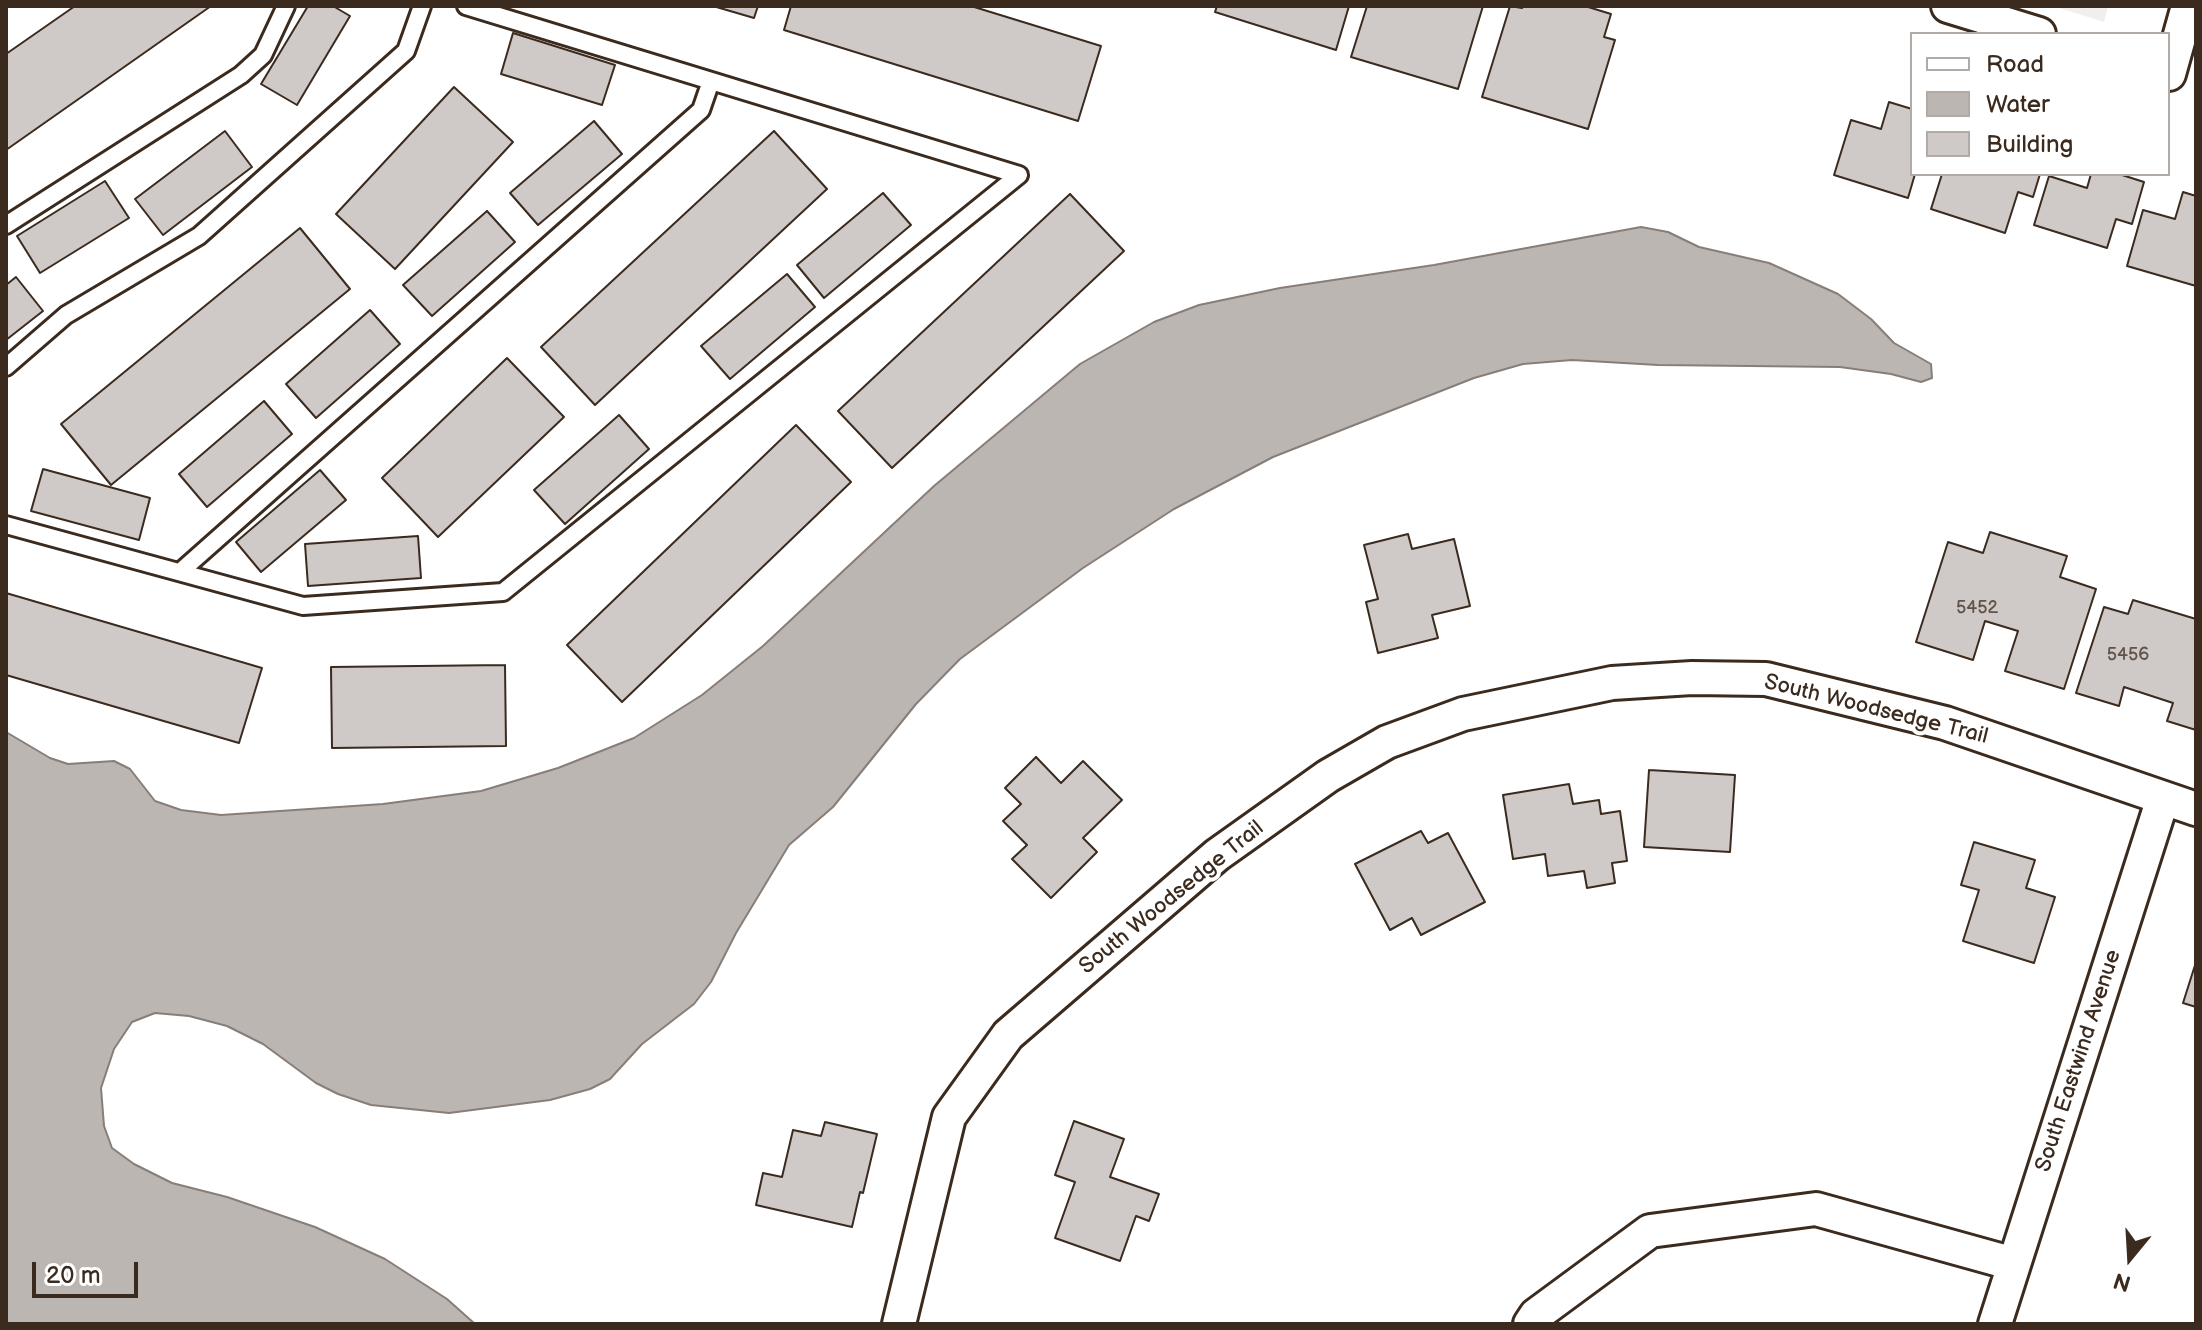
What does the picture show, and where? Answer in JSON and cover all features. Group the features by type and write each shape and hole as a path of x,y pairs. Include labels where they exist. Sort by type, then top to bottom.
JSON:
{"street":[{"path":"1948,6 2032,32"},
{"path":"2170,67 2188,6"},
{"path":"2170,75 2196,82"},
{"name":"South Woodsedge Trail","path":"899,1324 949,1117 1008,1035 1217,855 1328,776 1387,742 1463,714 1612,683 1692,678 1766,679 1945,723 2196,809"},
{"name":"South Eastwind Avenue","path":"1995,1324 2163,798"},
{"path":"1530,1324 1536,1315 1650,1231 1816,1209 2014,1264"}],"lane":[{"path":"6,225 241,75 263,55 286,6"},
{"path":"6,367 66,315 199,236 406,51 422,6"},
{"path":"6,525 303,606 503,592 1019,175 466,6"},
{"path":"180,572 701,110 711,81"}],"shaded area":[{"path":"2053,6 2108,6 2104,22"}],"water":[{"path":"1641,227 1668,232 1699,247 1769,263 1838,294 1871,319 1894,343 1931,364 1932,378 1921,382 1891,374 1840,367 1658,365 1572,360 1523,364 1474,378 1273,457 1174,509 1083,568 960,659 916,704 833,807 789,845 736,933 711,982 694,1004 642,1044 610,1079 590,1089 550,1100 449,1113 371,1105 316,1083 263,1044 227,1026 189,1016 155,1013 132,1022 114,1049 101,1088 104,1126 112,1148 134,1164 172,1183 227,1197 315,1227 385,1259 447,1299 475,1324 6,1324 6,732 50,758 68,764 114,761 130,769 155,801 181,810 221,815 383,804 481,791 558,768 634,738 702,695 763,646 934,486 1080,364 1154,322 1199,305 1280,288 1434,265"}],"building":[{"path":"75,6 211,6 6,150 6,54"},
{"path":"308,6 333,6 350,16 297,105 261,84"},
{"path":"713,6 758,6 754,18"},
{"path":"791,6 971,6 1101,46 1078,121 784,30"},
{"path":"1217,6 1349,6 1336,50 1215,12"},
{"path":"1367,6 1483,6 1458,89 1351,57"},
{"path":"1510,6 1585,6 1611,14 1604,37 1615,40 1588,129 1482,97"},
{"path":"513,33 615,65 602,105 501,74"},
{"path":"454,87 513,142 395,269 336,214"},
{"path":"1889,102 1910,108 1910,176 1914,176 1908,198 1834,175 1851,120 1881,129"},
{"path":"594,121 622,154 538,225 510,193"},
{"path":"225,131 252,167 163,235 135,199"},
{"path":"774,131 827,189 595,405 541,347"},
{"path":"1941,176 2039,176 2033,197 2018,192 2005,233 1931,209"},
{"path":"2049,176 2087,188 2090,176 2125,176 2144,182 2132,224 2116,219 2107,248 2034,225"},
{"path":"105,181 129,218 40,273 17,236"},
{"path":"2183,192 2196,196 2196,286 2127,266 2143,210 2175,219"},
{"path":"883,193 911,225 824,298 797,265"},
{"path":"1070,194 1124,251 892,468 838,411"},
{"path":"487,211 515,242 432,316 403,285"},
{"path":"300,228 350,289 111,485 61,424"},
{"path":"787,274 815,307 730,379 701,346"},
{"path":"16,277 43,311 6,340 6,285"},
{"path":"370,310 400,344 316,418 286,384"},
{"path":"507,358 564,417 438,537 382,478"},
{"path":"264,401 292,434 207,507 179,474"},
{"path":"619,415 649,449 565,524 534,490"},
{"path":"796,425 851,482 622,702 567,645"},
{"path":"43,469 150,498 139,540 31,511"},
{"path":"320,470 346,500 261,572 236,542"},
{"path":"1990,532 2067,556 2060,577 2096,589 2064,689 2005,671 2018,631 1985,621 1973,660 1916,642 1948,542 1983,553"},
{"path":"1408,534 1412,549 1454,539 1470,606 1432,615 1438,638 1378,653 1366,602 1378,599 1364,545"},
{"path":"418,536 421,578 308,586 305,544"},
{"path":"6,593 262,668 239,743 6,675"},
{"path":"2133,600 2196,619 2196,730 2167,721 2173,703 2124,687 2119,706 2076,693 2104,607 2128,614"},
{"path":"505,665 506,746 332,748 331,667"},
{"path":"1036,757 1061,783 1083,761 1122,800 1083,838 1097,852 1051,898 1012,859 1027,845 1003,821 1021,804 1005,788"},
{"path":"1649,770 1735,775 1730,852 1644,847"},
{"path":"1569,784 1573,804 1599,800 1601,814 1620,811 1627,861 1612,863 1615,883 1587,888 1584,871 1548,876 1545,854 1513,859 1503,795"},
{"path":"1421,831 1428,843 1448,833 1485,902 1421,935 1412,918 1390,930 1355,864"},
{"path":"1974,842 2035,860 2026,888 2055,897 2034,963 1963,941 1979,890 1961,885"},
{"path":"2196,962 2196,1007 2183,1003"},
{"path":"1074,1121 1124,1139 1110,1177 1159,1194 1149,1221 1136,1216 1120,1261 1055,1238 1075,1182 1055,1175"},
{"path":"825,1122 877,1134 852,1227 756,1205 763,1173 782,1177 793,1130 821,1136"}]}
